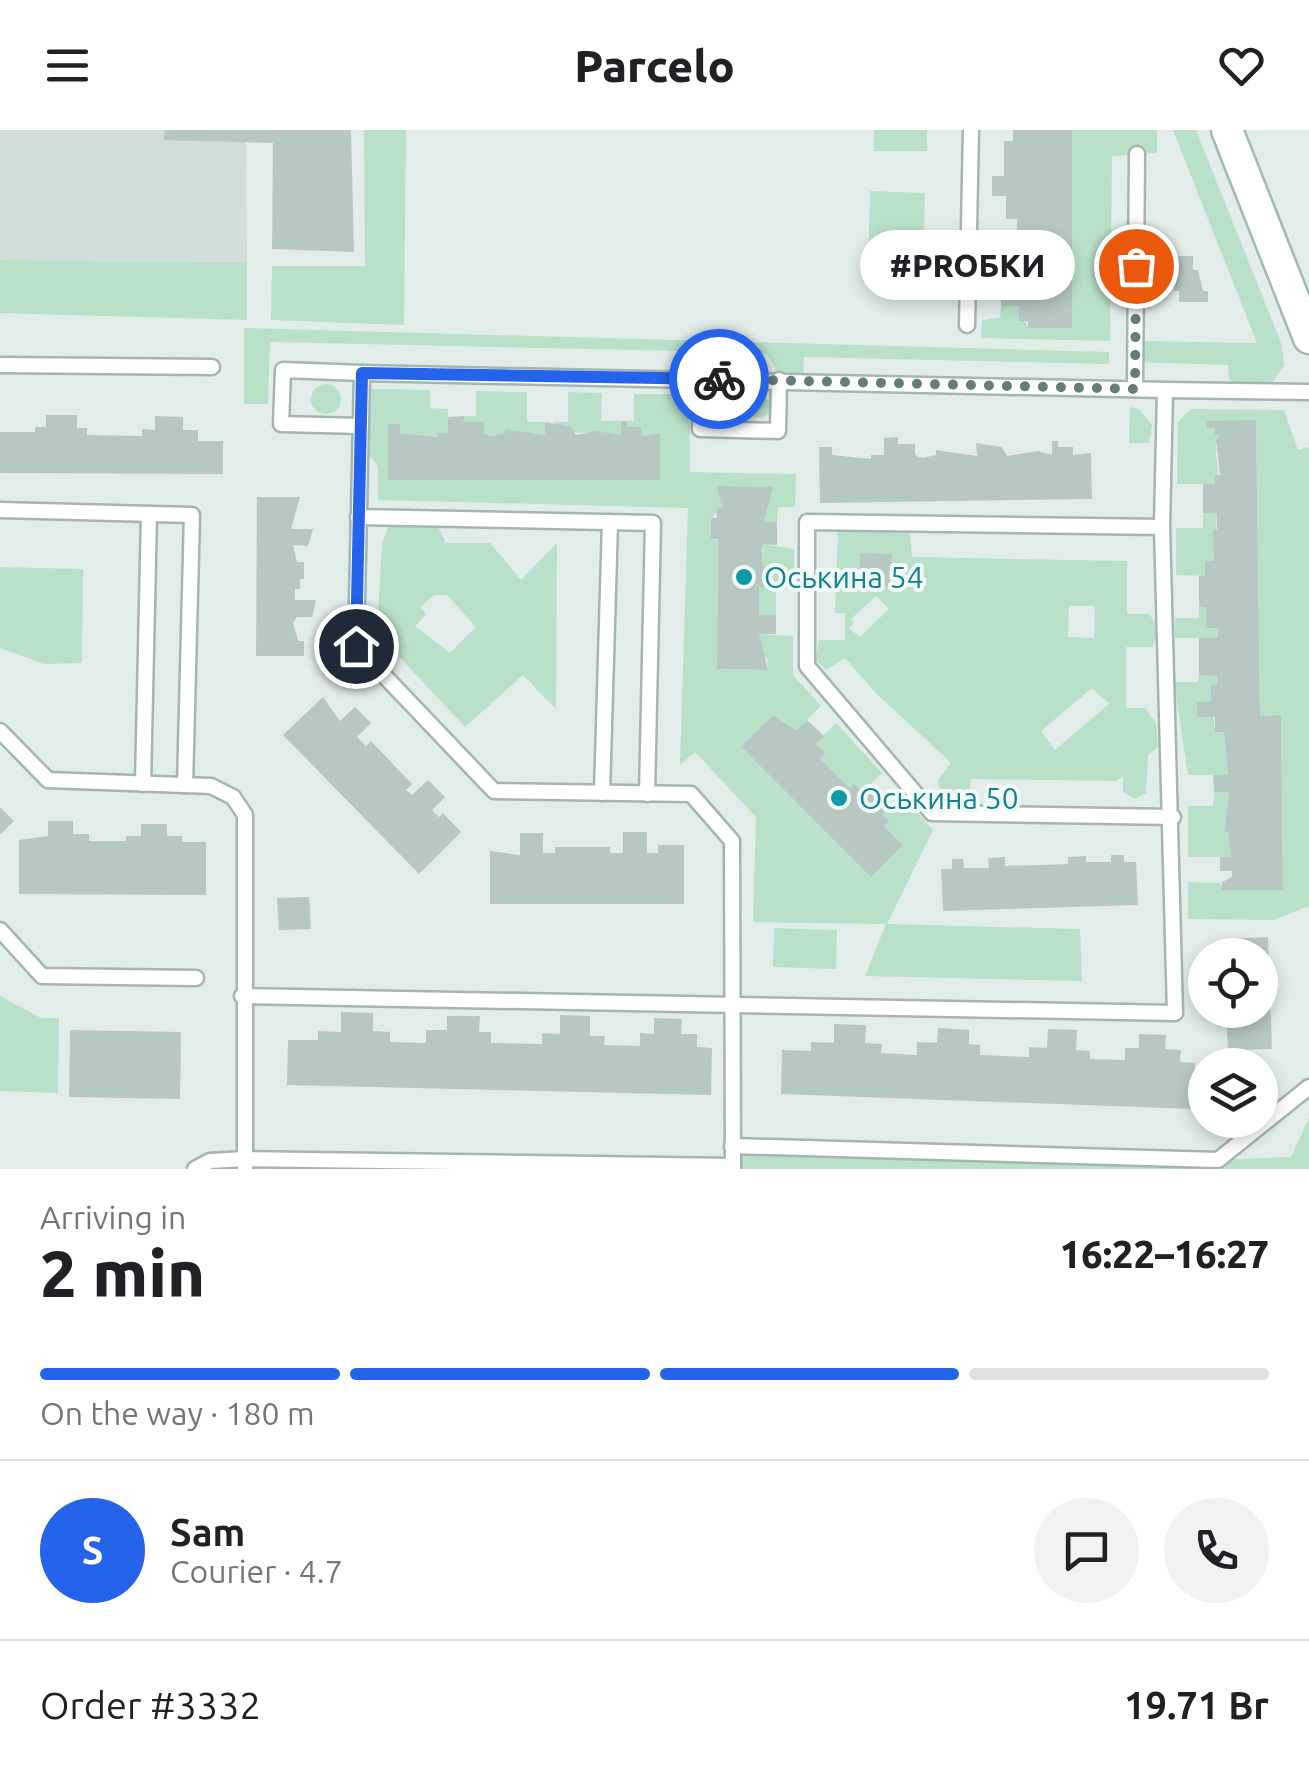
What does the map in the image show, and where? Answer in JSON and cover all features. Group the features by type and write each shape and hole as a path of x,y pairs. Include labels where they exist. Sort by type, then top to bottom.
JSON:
{"street":[{"path":"1227,130 1309,338"}],"lane":[{"path":"968,325 971,130"},
{"path":"1135,389 1137,154"},
{"path":"0,365 212,367"},
{"path":"360,426 281,424 284,370 1309,392"},
{"path":"195,1169 210,1161 733,1168 729,1004 732,841 692,794 494,791 356,646 362,373"},
{"path":"702,379 700,430 778,431 779,380"},
{"path":"242,996 1176,1013 1162,527 1165,390"},
{"path":"0,510 192,515 185,785"},
{"path":"142,784 149,514"},
{"path":"358,517 653,523 646,794"},
{"path":"602,793 610,522"},
{"path":"1162,527 807,522 807,666 932,813 1173,817"},
{"path":"0,731 48,780 212,786 234,797 245,816 245,1164"},
{"path":"0,930 8,946 42,976 196,978"},
{"path":"732,1146 1218,1160 1309,1087"}],"shaded area":[{"path":"0,130 246,130 247,263 0,260"}],"green space":[{"path":"364,130 406,130 404,325 271,320 272,266 365,266"},
{"path":"874,130 927,130 927,151 874,151"},
{"path":"1072,130 1157,130 1157,153 1112,156 1110,341 981,338 982,320 1000,318 1001,306 1019,306 1028,328"},
{"path":"1173,130 1196,130 1282,345 1284,365 1273,382 1234,382 1229,379 1228,365 1135,362 1135,341 1257,343"},
{"path":"870,191 925,193 923,268 868,266"},
{"path":"0,260 247,263 247,320 0,313"},
{"path":"244,328 1109,352 1109,364 804,357 803,374 778,373 767,354 721,354 703,361 703,370 680,368 680,351 270,342 268,404 244,404"},
{"path":"326,384 337,388 341,399 337,410 326,414 315,410 311,399 315,388"},
{"path":"371,389 430,390 430,408 448,409 448,433 439,433 438,437 400,433 400,424 388,424 388,480 659,480 660,433 641,436 641,427 627,427 627,421 634,421 634,394 690,394 690,472 796,474 795,507 778,507 777,522 764,522 773,487 718,486 722,508 711,518 711,539 718,540 717,669 767,670 768,658 762,657 759,634 793,636 793,675 821,706 796,730 773,715 741,747 871,876 903,845 884,826 889,821 882,814 901,794 933,830 887,924 1080,929 1082,981 865,976 886,924 753,922 756,817 695,752 680,765 688,508 378,500 378,466 369,455"},
{"path":"476,391 527,392 527,422 545,422 545,435 505,429 505,433 491,436 464,422 464,416 476,416"},
{"path":"568,392 602,393 601,421 621,421 621,435 554,427 554,422 568,422"},
{"path":"720,396 764,397 771,402 771,411 764,417 720,416 712,408"},
{"path":"1130,407 1139,409 1152,425 1149,443 1129,443"},
{"path":"1191,409 1284,410 1298,450 1309,447 1309,906 1274,920 1188,919 1188,882 1220,883 1223,890 1283,889 1281,716 1260,716 1256,421 1207,428 1215,428 1215,435 1220,435 1215,484 1177,484 1178,422"},
{"path":"1203,513 1217,513 1214,561 1205,576 1176,575 1176,528 1203,528"},
{"path":"402,523 438,527 446,543 490,543 521,580 557,543 556,709 523,675 465,727 377,633 382,543 388,528","holes":["434,595 447,595 476,627 450,653 415,626 426,614 421,607"]},
{"path":"838,530 910,533 912,557 1127,561 1127,614 1149,614 1158,626 1153,647 1126,647 1126,708 1145,708 1156,723 1158,747 1148,755 1146,793 1135,799 1123,792 1123,776 1116,781 971,779 969,794 939,790 938,780 951,763 877,694 845,658 826,670 816,660 819,640 845,640 845,613 835,613","holes":["876,596 889,609 860,637 849,628 854,623 851,619","1069,606 1095,606 1094,638 1068,637","1092,688 1109,704 1055,750 1041,731"]},
{"path":"763,544 794,549 794,588 776,588 776,615 759,615 759,587 771,587 771,567 763,567"},
{"path":"0,567 83,569 82,663 44,664 0,648"},
{"path":"1199,607 1206,607 1206,628 1218,628 1218,638 1175,638 1175,618 1199,618"},
{"path":"1199,675 1217,676 1217,684 1211,685 1215,732 1224,732 1228,775 1188,775 1174,682 1198,682"},
{"path":"836,723 882,773 862,792 850,788 820,758 825,753 816,744"},
{"path":"1214,792 1229,792 1224,831 1228,832 1231,857 1188,857 1188,806 1213,806"},
{"path":"774,928 837,930 836,969 773,967"},
{"path":"0,996 41,1018 59,1018 58,1093 0,1091"},
{"path":"1309,1118 1309,1169 733,1169 732,1146 1218,1160 1291,1157"}],"building":[{"path":"165,130 351,130 354,252 272,249 273,143 164,140"},
{"path":"1013,130 1072,130 1072,328 1028,328 1028,321 1019,321 1019,306 1001,306 1001,282 1017,282 1017,260 1025,260 1025,243 1017,243 1017,219 1006,219 1006,196 992,196 992,176 1004,176 1004,141 1013,141"},
{"path":"1166,256 1193,256 1193,270 1198,270 1203,291 1208,291 1208,302 1179,302 1179,291 1174,291 1174,280 1166,270"},
{"path":"46,415 77,415 77,428 87,428 87,435 142,436 142,429 155,430 155,416 183,417 183,430 198,430 198,441 223,441 223,474 0,473 0,432 35,432 35,427 46,427"},
{"path":"464,416 464,422 484,422 484,433 491,436 505,433 505,429 545,435 545,422 571,427 576,435 596,431 621,435 621,421 627,421 627,427 641,427 641,436 660,433 660,480 388,480 388,424 400,424 400,433 438,437 438,433 448,433 448,417"},
{"path":"1256,420 1260,716 1281,715 1283,890 1222,890 1222,882 1232,877 1232,871 1220,871 1220,857 1231,857 1228,832 1224,832 1229,792 1214,792 1213,775 1228,775 1224,732 1215,732 1215,717 1197,717 1197,702 1211,702 1211,685 1217,684 1217,676 1199,675 1199,638 1218,638 1218,628 1206,628 1206,607 1199,607 1199,576 1205,576 1205,561 1214,561 1213,529 1217,529 1217,513 1203,513 1203,484 1215,484 1215,475 1220,475 1216,441 1220,435 1215,435 1215,428 1207,428 1207,421"},
{"path":"898,437 898,444 915,444 915,455 922,458 936,455 936,450 977,456 976,443 1002,447 1007,456 1038,451 1052,455 1052,441 1058,441 1058,447 1073,447 1073,455 1091,453 1092,499 820,503 819,447 832,447 832,455 871,459 871,455 884,455 884,438"},
{"name":"Оськина 54","path":"717,486 773,487 764,522 777,522 777,545 763,544 763,567 771,567 771,587 759,587 759,615 776,615 776,634 759,634 768,670 717,669 718,539 711,539 711,518 717,518 717,508 722,508"},
{"path":"257,497 300,497 291,529 313,529 308,546 293,545 297,562 304,562 304,579 300,579 300,589 295,589 295,600 316,600 312,617 297,617 293,623 298,641 304,641 304,656 256,656"},
{"path":"860,553 892,554 891,587 859,586"},
{"path":"323,697 340,721 355,707 371,723 357,737 366,746 371,741 412,784 406,790 412,795 428,780 445,797 432,810 439,817 443,813 461,832 419,874 283,735"},
{"name":"Оськина 50","path":"773,715 796,730 807,720 824,736 816,744 825,753 820,758 850,788 854,784 862,792 870,784 891,805 882,814 889,821 884,826 903,845 871,877 741,747"},
{"path":"0,807 14,821 0,835"},
{"path":"48,821 73,821 73,834 89,834 89,841 126,841 126,836 141,836 141,824 167,824 167,836 182,836 182,842 206,842 206,895 19,894 19,840 48,836"},
{"path":"623,832 647,832 647,853 658,853 658,845 684,845 684,904 490,904 490,851 520,855 520,833 543,833 543,853 555,853 555,847 610,847 610,853 623,853"},
{"path":"1111,855 1124,855 1124,862 1136,862 1138,905 943,911 941,869 952,869 952,859 963,859 964,868 989,868 988,858 1005,857 1005,866 1068,864 1068,857 1086,856 1086,862 1111,862"},
{"path":"309,897 311,929 279,930 277,898"},
{"path":"341,1012 373,1013 373,1031 390,1032 390,1042 426,1043 426,1030 447,1030 447,1016 480,1016 479,1032 491,1032 491,1043 542,1044 542,1033 560,1034 560,1015 590,1016 590,1036 605,1036 604,1045 640,1046 640,1033 654,1034 654,1018 682,1019 681,1034 697,1034 697,1047 712,1048 711,1095 287,1085 288,1040 318,1040 318,1031 341,1032"},
{"path":"834,1024 866,1025 865,1043 882,1044 881,1053 917,1055 917,1042 937,1043 938,1028 969,1030 969,1044 980,1045 980,1055 1029,1057 1029,1047 1047,1048 1048,1029 1077,1030 1076,1050 1090,1051 1090,1059 1125,1060 1125,1048 1139,1048 1139,1034 1166,1035 1165,1049 1181,1050 1180,1062 1188,1063 1188,1109 781,1094 782,1050 811,1051 811,1042 834,1043"},
{"path":"1227,1028 1271,1028 1272,1048 1228,1048"},
{"path":"70,1030 181,1032 180,1099 69,1097"}],"way so far":[{"path":"719,379 1135,389 1136,266"}],"place":[{"name":"#PROБКИ","path":"1136,266"},
{"name":"Оськина 54","path":"744,577"},
{"name":"Оськина 50","path":"839,798"}],"route":[{"path":"356,646 362,373 719,379"}]}
